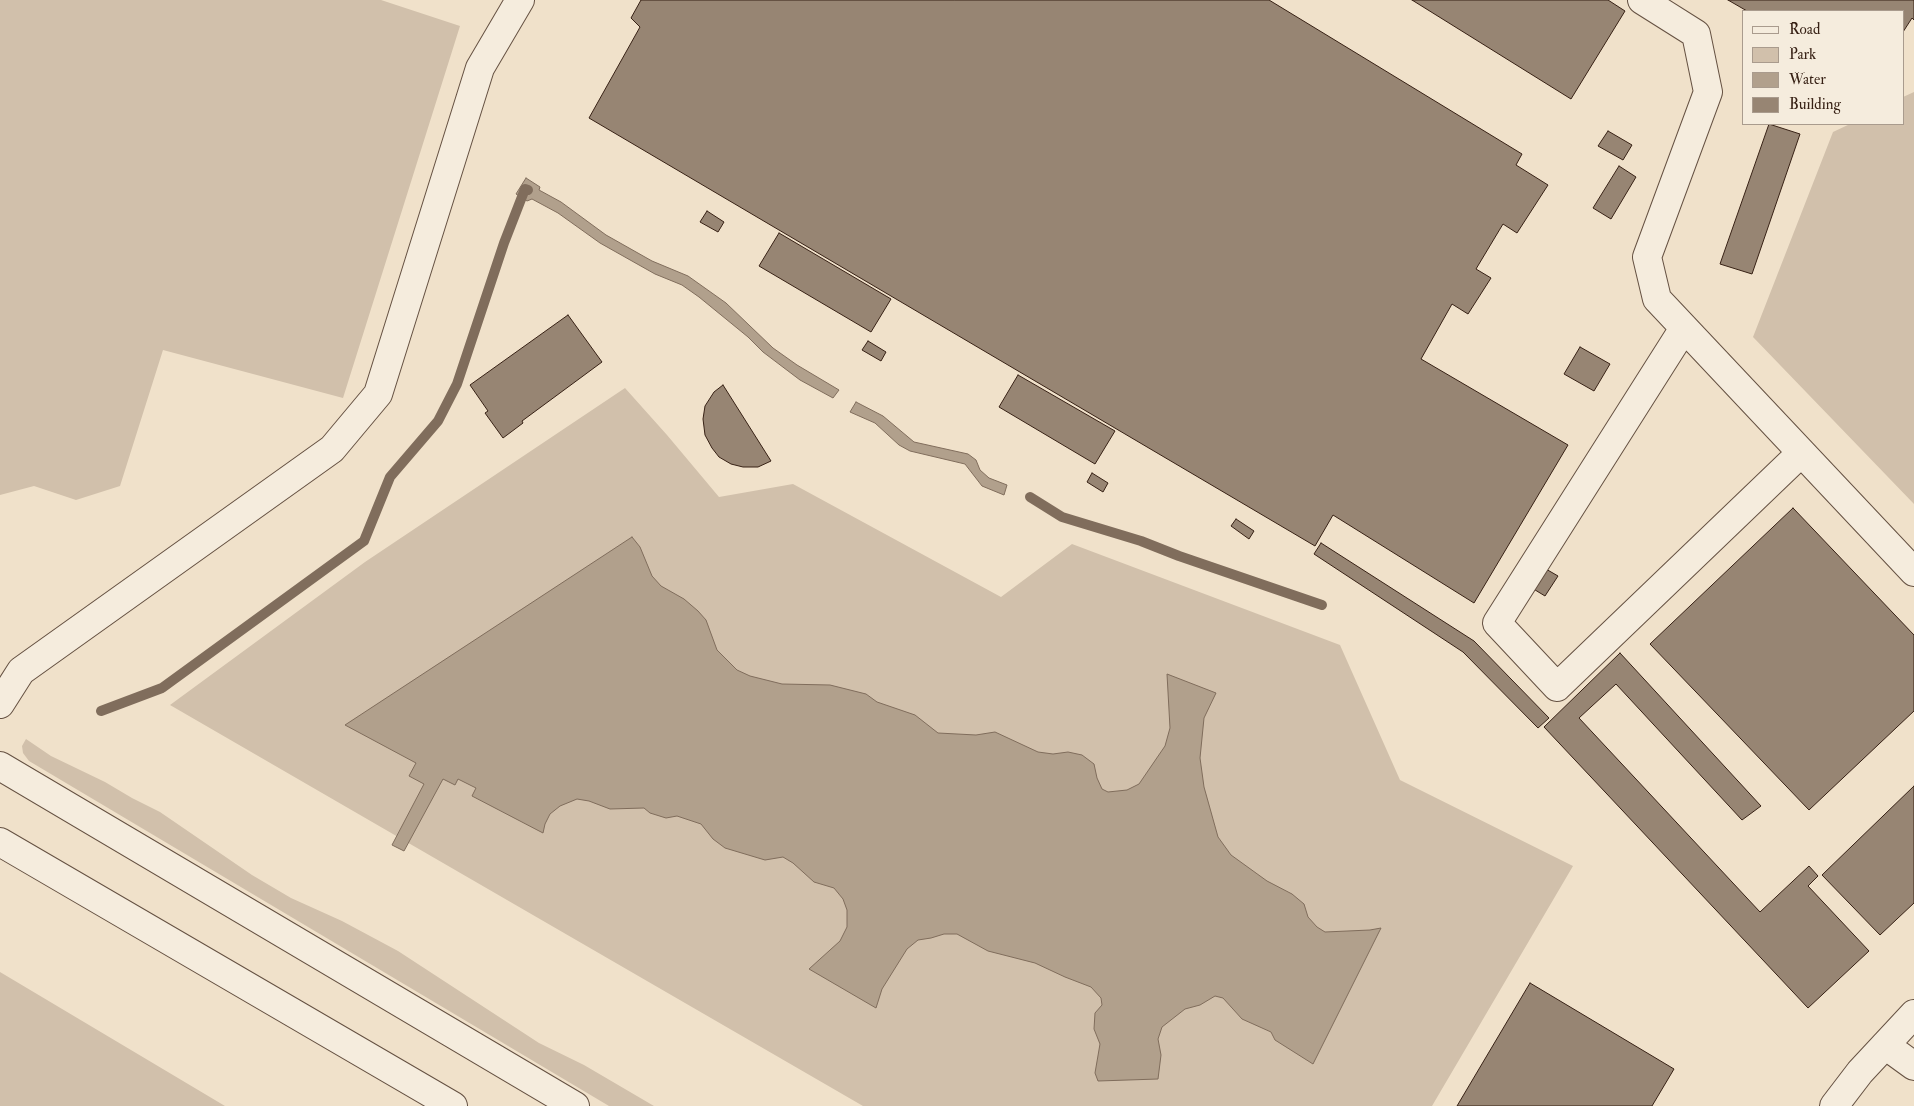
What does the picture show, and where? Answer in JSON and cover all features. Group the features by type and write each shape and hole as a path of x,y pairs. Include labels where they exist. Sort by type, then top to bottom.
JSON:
{"street":[{"path":"0,704 21,672 332,449 378,394 480,68 520,0"},
{"path":"1642,0 1696,34 1708,92 1647,257 1657,299 1914,572"},
{"path":"1684,328 1497,624 1557,687 1801,453"},
{"path":"0,766 575,1106"},
{"path":"0,842 453,1106"},
{"path":"1834,1106 1860,1072 1914,1014"},
{"path":"1885,1045 1914,1066"}],"green space":[{"path":"0,0 381,0 460,26 343,398 163,350 120,486 76,500 34,486 0,495"},
{"path":"1914,92 1914,504 1753,337 1833,132 1848,125 1904,125 1904,97"},
{"path":"625,388 719,497 793,484 1001,597 1072,544 1340,645 1400,780 1573,866 1432,1106 863,1106 170,705 365,562"},
{"path":"26,739 51,756 105,782 160,812 252,875 291,898 342,921 398,951 539,1043 584,1065 654,1106 609,1106 29,761 23,753 22,746"},
{"path":"0,972 225,1106 0,1106"}],"water":[{"path":"526,178 540,187 539,190 561,202 606,235 652,261 688,276 726,303 773,348 839,390 833,398 800,380 682,285 655,274 600,243 558,213 532,199 527,201 516,194"},
{"path":"856,402 883,416 914,442 968,454 976,460 980,470 989,478 1007,485 1004,495 982,486 965,464 910,451 899,445 875,423 850,412"},
{"path":"632,537 640,547 652,576 661,586 684,599 698,611 706,620 717,650 737,670 750,676 782,684 830,685 866,694 877,702 915,715 938,733 976,735 995,732 1038,752 1053,754 1068,752 1082,755 1094,764 1102,789 1108,792 1127,790 1139,784 1165,746 1170,728 1167,674 1216,693 1204,718 1200,758 1204,787 1218,837 1231,855 1267,881 1292,894 1304,904 1308,917 1317,927 1325,932 1381,928 1313,1064 1275,1040 1271,1032 1242,1019 1223,998 1215,996 1200,1005 1185,1009 1162,1027 1158,1039 1161,1055 1158,1079 1098,1081 1095,1073 1100,1044 1094,1029 1095,1013 1102,1005 1101,998 1091,987 1035,963 988,951 957,934 944,934 918,940 907,949 882,989 876,1008 809,969 840,941 847,927 847,910 843,899 834,888 814,882 793,863 783,857 765,860 725,848 713,839 701,824 677,816 666,818 650,813 644,808 610,809 589,801 577,799 560,806 550,814 543,833 472,796 476,788 458,779 455,785 443,779 404,851 392,845 424,784 409,776 416,763 345,725"}],"building":[{"path":"641,0 1269,0 1522,154 1516,165 1548,185 1517,233 1503,224 1476,269 1491,278 1468,314 1452,304 1421,359 1568,445 1474,603 1333,515 1315,546 589,118 640,27 631,18"},
{"path":"1412,0 1608,0 1625,11 1571,99"},
{"path":"1728,0 1914,0 1914,20 1912,18 1904,30 1904,10 1745,10"},
{"path":"1769,125 1800,134 1752,274 1720,264"},
{"path":"1608,131 1632,145 1623,160 1598,146"},
{"path":"1619,166 1636,177 1611,219 1593,208"},
{"path":"707,211 724,222 718,232 700,222"},
{"path":"779,233 891,299 871,332 759,266"},
{"path":"568,315 602,362 522,421 523,423 503,438 485,413 488,411 470,385"},
{"path":"868,341 886,352 881,361 862,350"},
{"path":"1580,347 1610,364 1594,391 1564,374"},
{"path":"1018,375 1115,431 1095,464 999,407"},
{"path":"723,385 771,461 758,467 743,467 731,464 719,457 712,448 705,435 703,419 705,406 714,392"},
{"path":"1092,473 1108,483 1103,492 1087,482"},
{"path":"1793,508 1914,635 1914,711 1809,810 1650,644"},
{"path":"1236,519 1254,531 1249,539 1231,526"},
{"path":"1321,543 1474,641 1549,718 1538,728 1463,652 1314,554"},
{"path":"1539,565 1558,576 1545,596 1527,585"},
{"path":"1620,653 1761,806 1742,820 1616,684 1579,718 1760,912 1809,866 1818,876 1808,886 1869,951 1808,1008 1544,727"},
{"path":"1914,786 1914,903 1880,935 1822,875"},
{"path":"1530,983 1674,1069 1652,1106 1457,1106"}],"waterway":[{"path":"101,711 162,688 364,541 390,477 438,421 457,384 504,243 525,189 528,190"},
{"path":"1030,497 1062,517 1141,541 1322,605"}]}
